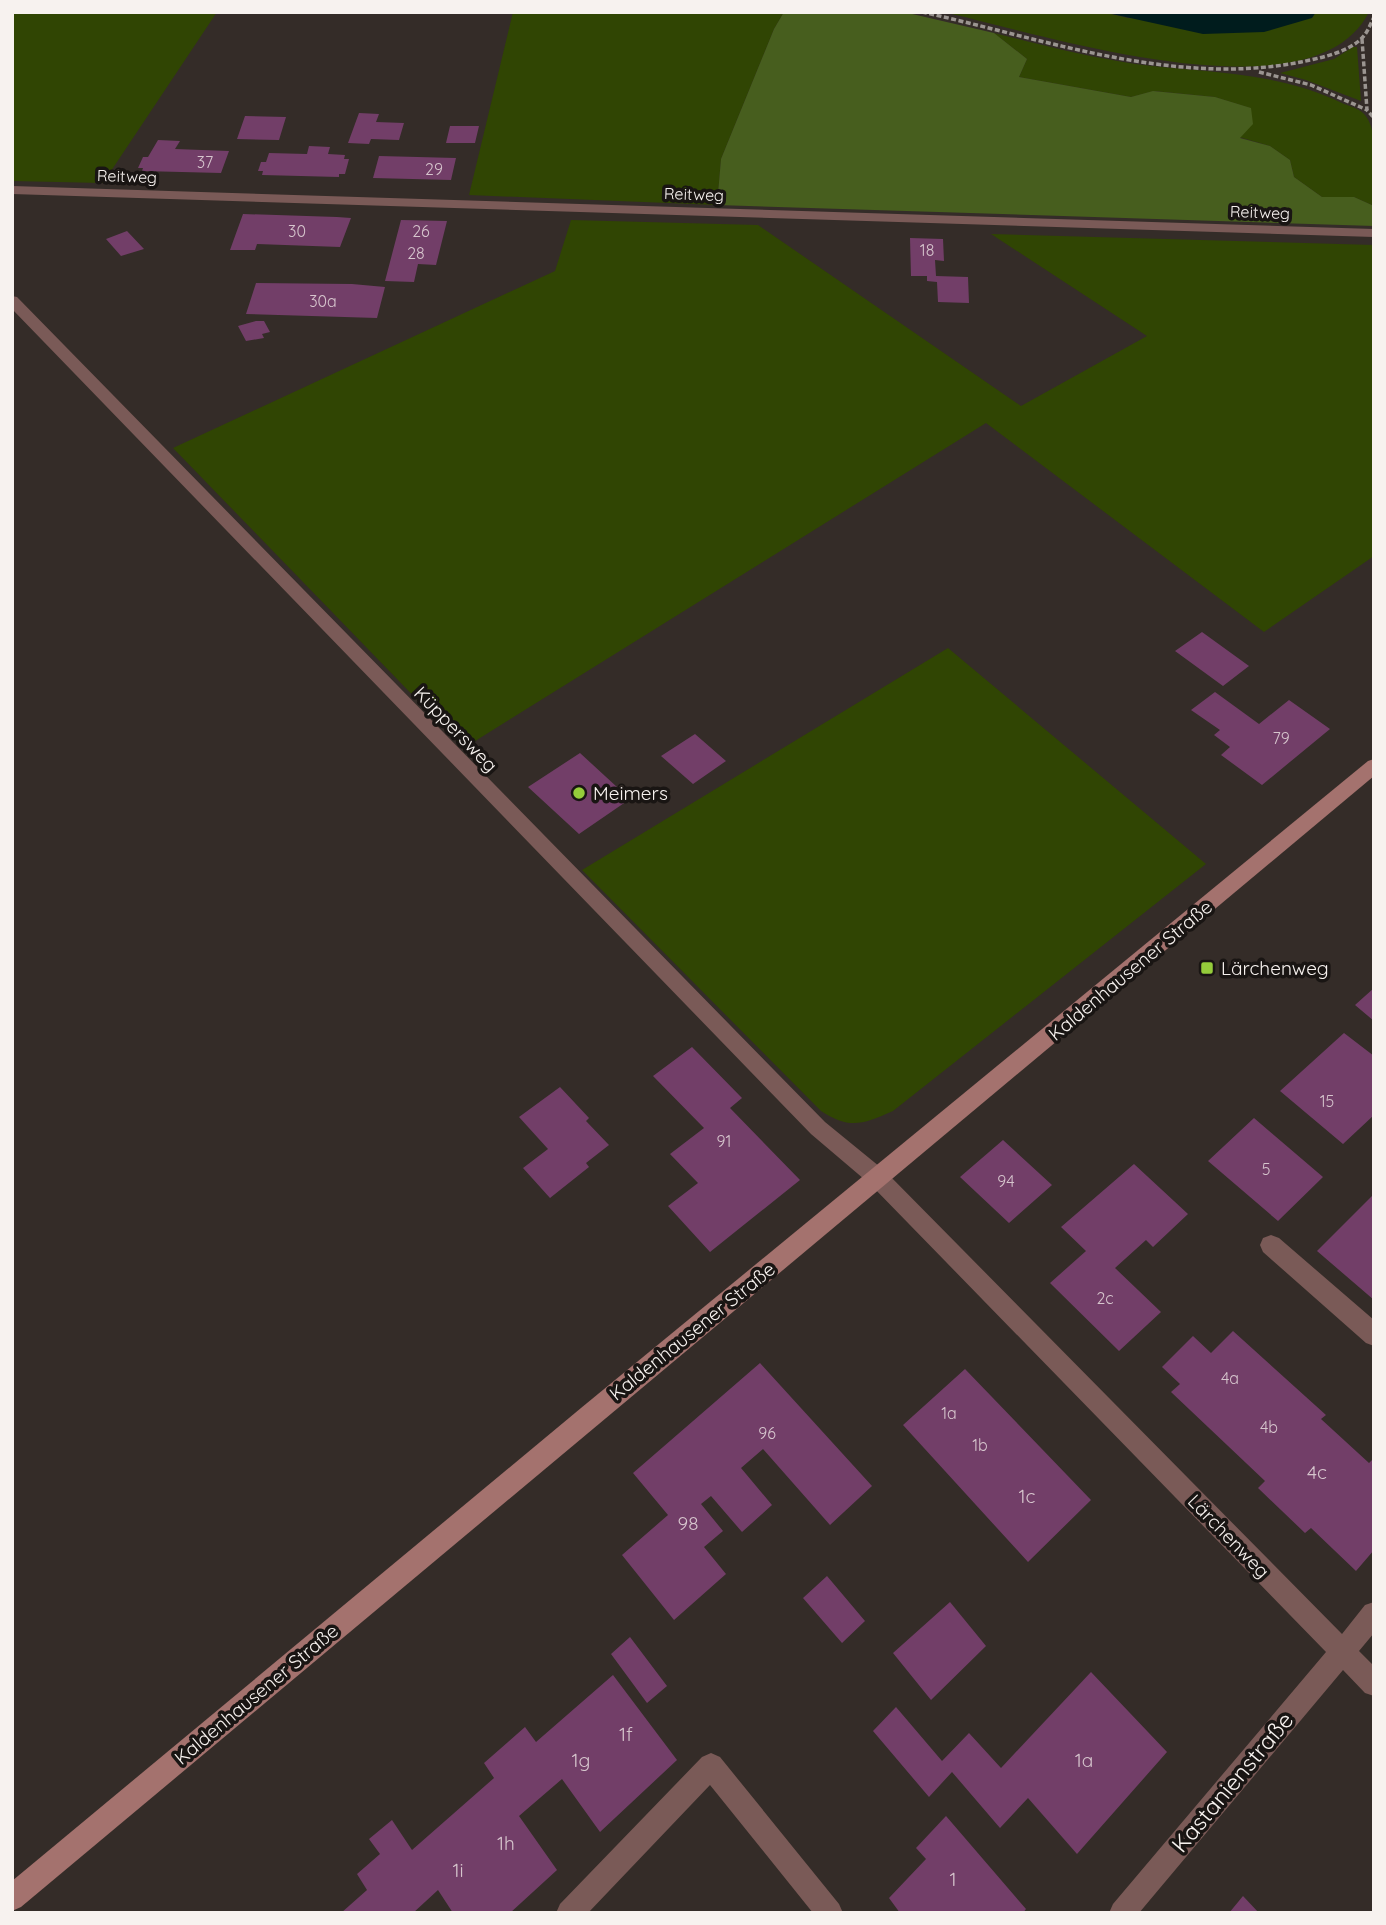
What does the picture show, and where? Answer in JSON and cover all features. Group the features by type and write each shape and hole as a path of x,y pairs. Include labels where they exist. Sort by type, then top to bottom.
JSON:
{"main road":[{"name":"Kaldenhausener Straße","path":"12,1898 1374,766"}],"street":[{"name":"Reitweg","path":"12,190 1374,233"},
{"name":"Küppersweg","path":"12,300 818,1128 878,1178"},
{"name":"Lärchenweg","path":"878,1178 1374,1684"},
{"path":"1271,1245 1374,1335"},
{"name":"Kastanienstraße","path":"1122,1913 1374,1614"},
{"path":"569,1913 711,1766 830,1913"}],"path":[{"path":"922,12 978,23 1081,51 1187,66 1254,71 1311,85 1367,110 1374,118"},
{"path":"1367,110 1362,39 1374,17"},
{"path":"1254,71 1292,66 1319,58 1362,39"}],"green space":[{"path":"12,12 217,12 103,183 12,181"},
{"path":"513,12 784,12 774,29 721,159 717,205 469,195"},
{"path":"784,12 908,13 994,33 1027,59 1019,77 1131,97 1153,91 1215,97 1251,108 1253,124 1240,138 1270,146 1290,160 1294,177 1322,197 1354,197 1374,206 1374,226 717,205 721,159 774,29"},
{"path":"943,12 1103,12 1128,18 1312,18 1316,12 1369,12 1338,45 1292,62 1234,66 1170,61 1104,50"},
{"path":"994,33 1117,61 1268,79 1319,93 1354,108 1363,113 1372,131 1375,157 1374,206 1354,197 1322,197 1294,177 1290,160 1270,146 1239,137 1250,108 1215,97 1154,91 1131,97 1019,77 1027,59"},
{"path":"1357,47 1361,101 1280,73 1334,59"},
{"path":"571,220 758,225 1021,406 1147,336 991,234 1374,245 1374,556 1264,632 986,423 464,748 173,448 555,271"},
{"path":"948,648 1206,864 893,1111 865,1122 849,1123 821,1111 582,870"}],"water":[{"path":"1103,12 1316,12 1312,18 1264,32 1203,34"}],"building":[{"path":"359,113 379,114 376,122 404,123 399,140 371,139 369,144 348,143"},
{"path":"245,116 286,117 279,140 237,139"},
{"path":"450,126 479,126 475,143 446,143"},
{"path":"158,140 180,141 175,149 229,151 221,173 142,171 143,168 138,168 143,157 148,157"},
{"path":"309,146 330,147 328,154 345,155 344,159 349,159 345,174 339,174 339,177 262,175 263,171 258,171 261,162 266,162 269,153 307,154"},
{"path":"379,156 456,158 451,180 373,178"},
{"path":"243,214 351,218 340,247 257,244 255,250 230,250"},
{"path":"401,220 447,221 436,265 418,264 414,282 385,281"},
{"path":"127,231 144,249 121,256 106,239"},
{"path":"910,238 943,239 944,261 935,260 936,276 968,277 969,303 938,302 937,282 927,281 927,276 911,276"},
{"path":"256,283 385,287 377,318 246,314"},
{"path":"264,321 270,332 262,334 264,338 246,341 238,326"},
{"path":"1202,632 1249,666 1223,686 1175,651"},
{"path":"1215,692 1259,724 1289,700 1330,729 1262,785 1221,755 1230,747 1214,735 1220,730 1191,710"},
{"path":"695,734 726,761 693,784 661,756"},
{"name":"Meimers","path":"580,753 630,799 579,834 528,787"},
{"path":"1374,988 1374,1021 1355,1005"},
{"path":"1344,1033 1374,1056 1374,1115 1343,1144 1280,1091"},
{"path":"692,1047 742,1098 730,1108 800,1180 710,1252 668,1206 698,1183 670,1154 704,1128 653,1076"},
{"path":"560,1087 589,1118 586,1121 609,1145 586,1163 589,1167 550,1198 523,1168 548,1149 519,1117"},
{"path":"1254,1118 1323,1177 1278,1221 1208,1161"},
{"path":"1003,1140 1052,1185 1009,1223 960,1177"},
{"path":"1134,1164 1188,1214 1153,1247 1146,1240 1115,1268 1161,1312 1119,1351 1050,1283 1086,1251 1061,1227"},
{"path":"1374,1194 1374,1300 1317,1251"},
{"path":"1233,1331 1326,1415 1321,1419 1369,1463 1374,1458 1374,1550 1356,1571 1311,1528 1305,1533 1258,1488 1265,1481 1171,1392 1180,1384 1162,1367 1193,1336 1211,1353"},
{"path":"760,1363 872,1486 830,1525 763,1449 741,1468 772,1505 742,1532 711,1496 701,1504 723,1531 704,1547 726,1574 674,1620 622,1555 668,1515 633,1473"},
{"path":"965,1369 1091,1500 1028,1562 903,1425"},
{"path":"827,1576 865,1621 842,1643 803,1598"},
{"path":"950,1602 986,1646 931,1700 893,1653"},
{"path":"630,1637 667,1686 647,1703 611,1654"},
{"path":"1091,1672 1167,1752 1077,1854 1028,1798 1000,1828 952,1772 929,1797 873,1731 896,1707 942,1761 969,1733 1001,1768"},
{"path":"613,1675 677,1760 600,1832 562,1779 519,1816 557,1870 510,1913 453,1913 438,1890 413,1913 341,1913 367,1890 357,1874 380,1854 369,1839 392,1820 412,1850 494,1778 484,1763 525,1727 536,1742"},
{"path":"946,1816 1026,1909 1023,1913 900,1913 889,1898 926,1859 916,1848"},
{"path":"1243,1896 1259,1913 1229,1913"}],"place":[{"name":"Meimers","path":"579,793"},
{"name":"Lärchenweg","path":"1207,968"}]}
